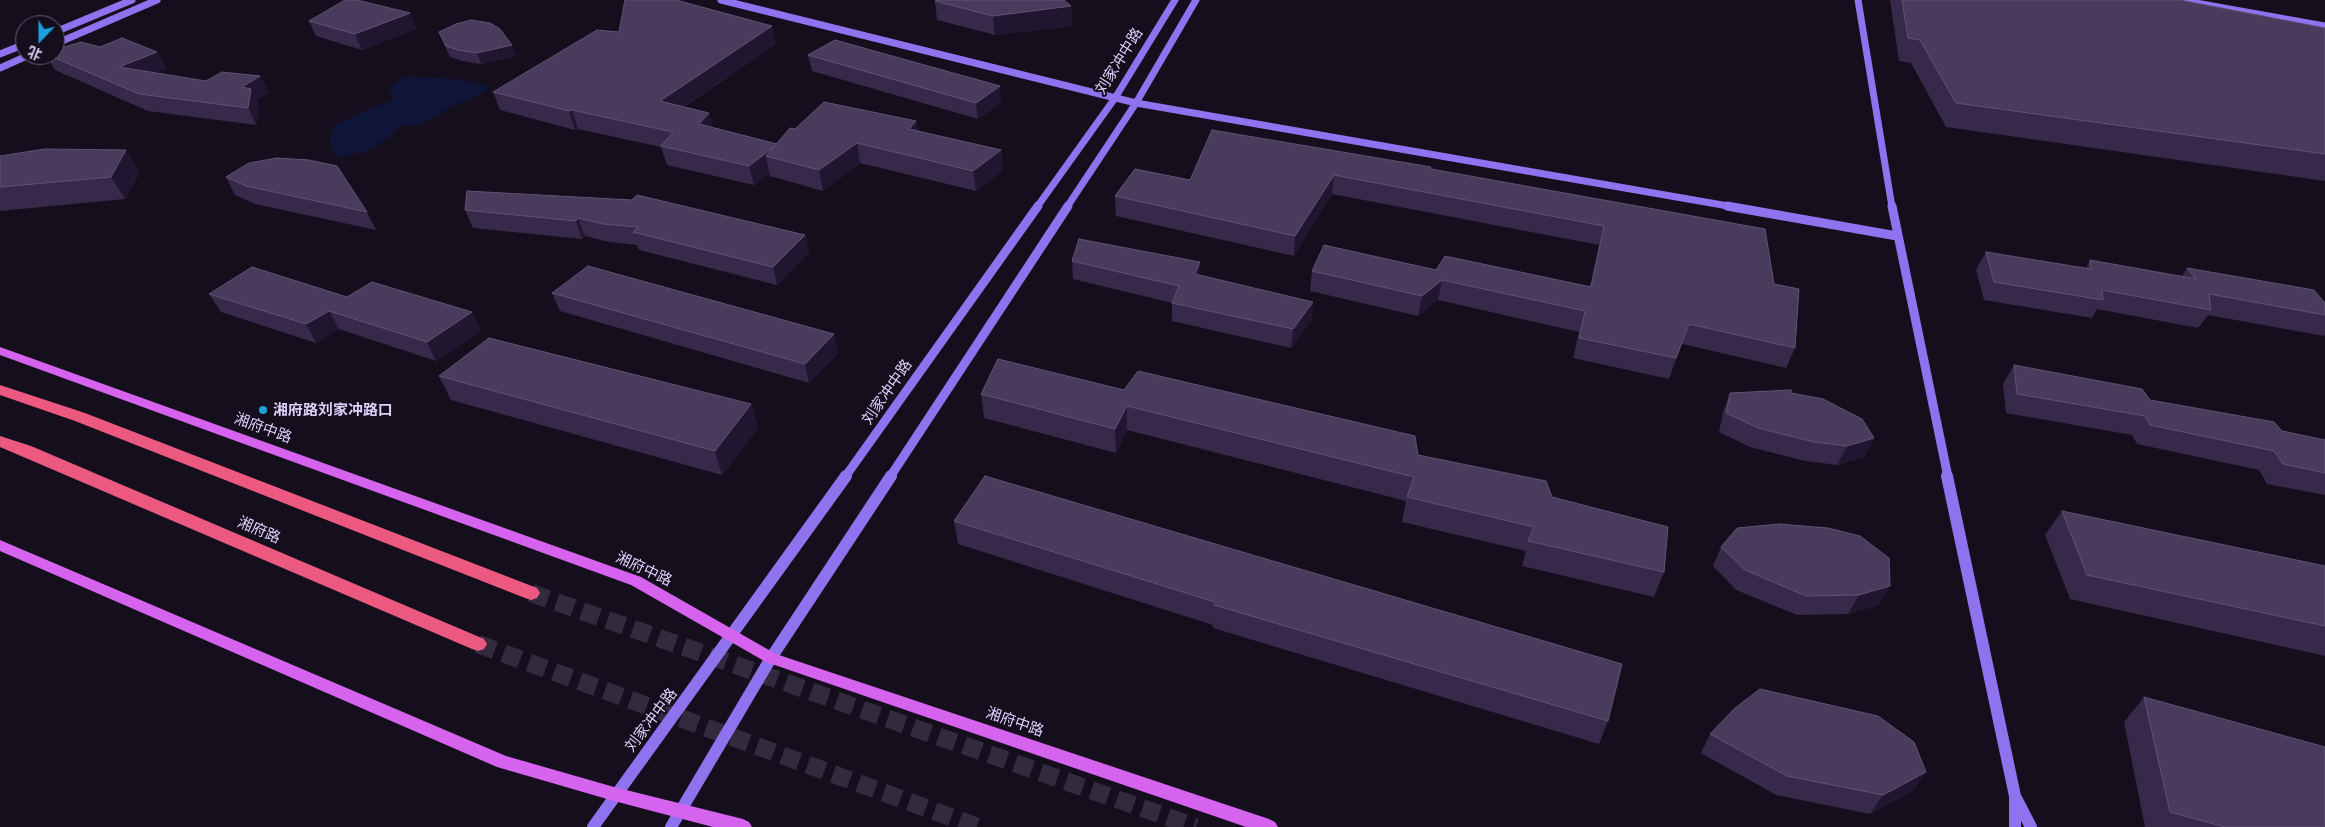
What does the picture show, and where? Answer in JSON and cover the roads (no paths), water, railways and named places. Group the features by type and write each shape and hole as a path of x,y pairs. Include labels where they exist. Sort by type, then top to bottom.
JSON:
{"highway":[{"path":"0,390 80,416 531,593"},
{"name":"湘府路","path":"0,441 26,450 478,644"}],"main road":[{"name":"湘府中路","path":"0,351 636,581 771,658 1268,827"},
{"path":"0,545 503,762 614,794 743,827"}],"street":[{"path":"65,28 132,0"},
{"path":"65,40 157,0"},
{"path":"721,0 1136,103 1897,236"},
{"name":"刘家冲中路","path":"592,827 614,794 732,636 1114,98 1175,0"},
{"path":"671,827 771,658 1136,103 1196,0"},
{"path":"1858,0 1897,236 2014,796 2015,827"},
{"path":"2179,0 2325,26"},
{"path":"0,54 15,48"},
{"path":"0,68 15,61"},
{"path":"2014,796 2031,827"}],"water":[{"path":"405,76 456,79 490,87 476,97 454,105 423,123 398,127 391,136 365,152 335,157 329,138 336,124 394,99 388,89"}],"tunnel":[{"path":"531,593 1196,827"},
{"path":"478,644 978,827"}],"place":[{"name":"湘府路刘家冲路口","path":"263,410"}]}
